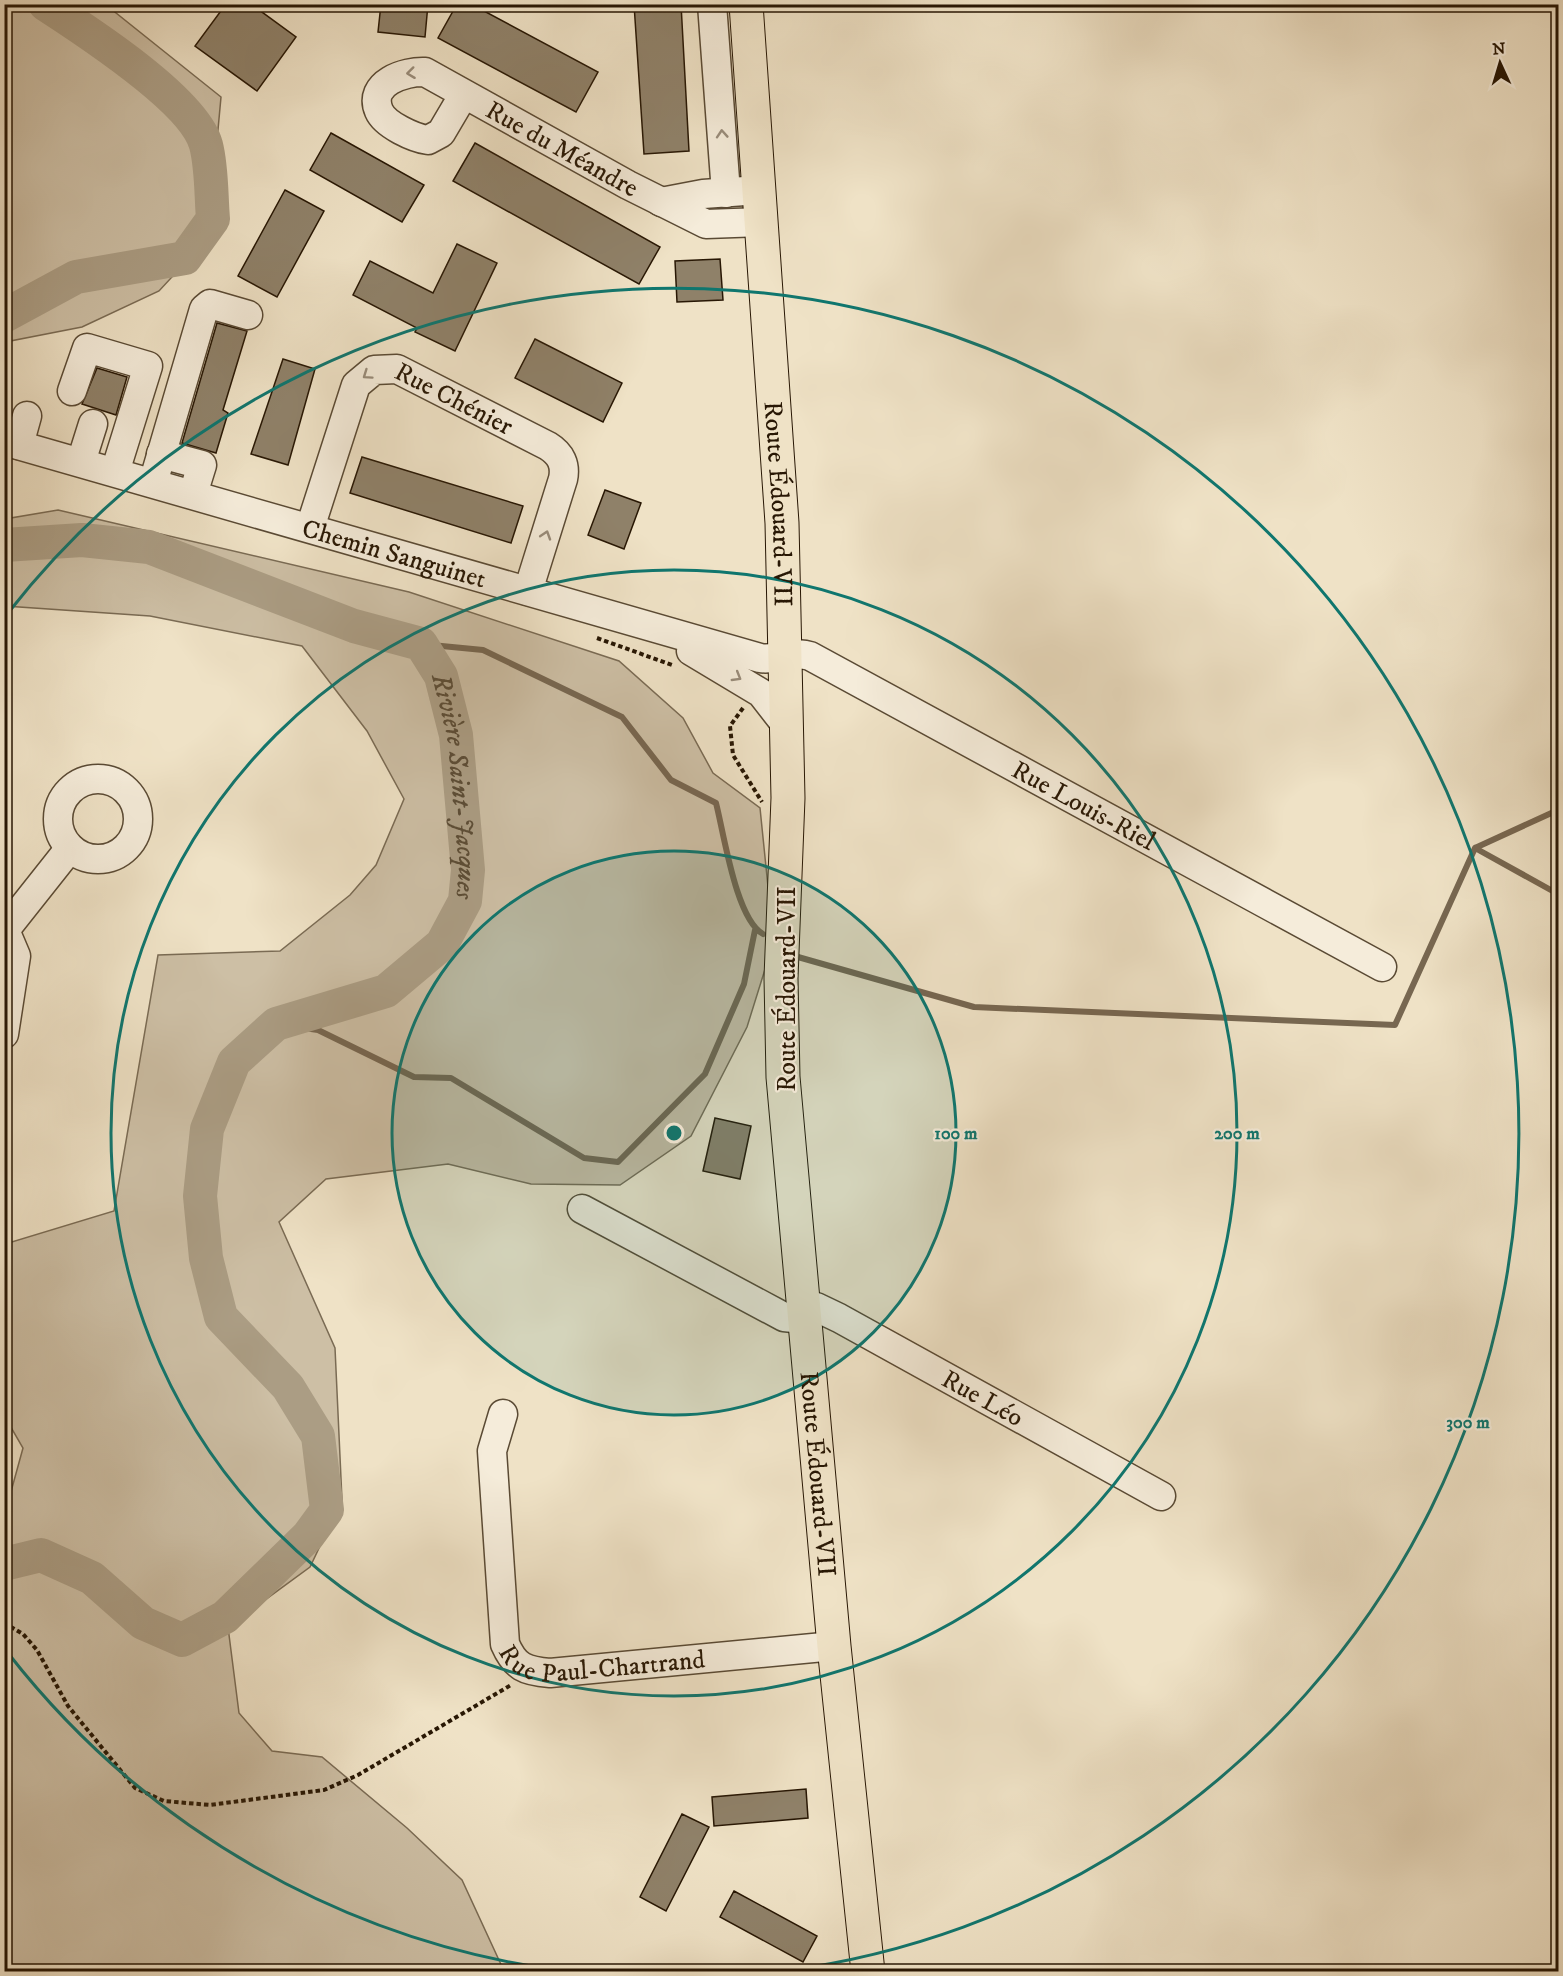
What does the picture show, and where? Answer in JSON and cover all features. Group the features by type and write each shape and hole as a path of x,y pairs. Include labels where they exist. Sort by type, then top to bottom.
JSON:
{"main road":[{"name":"Route Édouard-VII","path":"746,4 782,523 788,850 782,1032 785,1105 834,1646 868,1971"}],"street":[{"path":"712,4 726,193"},
{"name":"Rue du Méandre","path":"464,94 661,202 706,224 761,206"},
{"name":"Rue du Méandre","path":"661,202 726,193 761,206"},
{"path":"153,483 206,307 214,305 248,315"},
{"path":"72,391 87,348 148,366 115,472"},
{"name":"Rue Chénier","path":"310,528 356,385 374,370 397,369 548,446 561,457 564,468 563,479 528,591"},
{"path":"12,443 27,416"},
{"path":"81,462 93,424"},
{"name":"Chemin Sanguinet","path":"12,443 665,632 760,658 784,657"},
{"path":"161,453 202,465 193,494"},
{"path":"665,632 696,655 761,693 786,725"},
{"name":"Rue Louis-Riel","path":"784,657 801,653 823,662 1382,967"},
{"path":"4,1034 16,956 4,930 70,848"},
{"name":"Rue Léo","path":"582,1209 784,1317 816,1308 833,1314 1161,1496"},
{"name":"Rue Paul-Chartrand","path":"503,1413 492,1451 505,1644 512,1661 532,1672 550,1673 834,1646"}],"path":[{"path":"4,1623 22,1634 37,1650 68,1706 135,1788 164,1801 210,1805 324,1790 368,1769 532,1672"}],"shaded area":[{"path":"5,4 106,5 221,97 208,238 159,291 82,327 5,342"},
{"path":"58,510 409,592 619,661 683,718 713,773 760,808 772,926 766,966 747,1027 691,1136 620,1185 531,1184 448,1164 326,1179 279,1222 335,1348 342,1500 310,1567 228,1627 239,1713 272,1751 322,1757 407,1828 462,1880 504,1971 5,1971 4,1517 23,1448 5,1417 5,1244 114,1211 158,955 280,951 350,895 376,865 404,799 367,731 302,646 150,616 5,606 5,519"}],"building":[{"path":"226,4 251,4 296,37 257,91 195,46"},
{"path":"381,4 428,4 425,37 378,32"},
{"path":"457,4 471,4 598,72 576,112 438,38"},
{"path":"634,4 681,4 689,151 644,154"},
{"path":"331,133 424,185 402,222 310,170"},
{"path":"475,143 660,247 639,284 453,181"},
{"path":"285,190 324,211 277,297 238,276"},
{"path":"457,244 497,263 455,351 415,332 417,328 353,295 370,261 433,293"},
{"path":"720,259 723,300 677,302 675,261"},
{"path":"217,323 247,331 223,410 228,413 216,453 182,443"},
{"path":"535,339 622,383 603,422 515,378"},
{"path":"283,359 315,369 288,465 251,454"},
{"path":"97,368 127,377 116,415 82,404"},
{"path":"362,457 523,506 511,543 350,493"},
{"path":"605,490 641,503 624,549 588,535"},
{"path":"715,1118 751,1126 740,1179 703,1171"},
{"path":"806,1789 808,1818 714,1826 712,1797"},
{"path":"682,1814 709,1827 666,1911 640,1897"},
{"path":"734,1891 817,1936 803,1962 720,1917"}],"waterway":[{"name":"Rivière Saint-Jacques","path":"4,316 76,277 185,258 213,219 208,154 197,127 160,87 136,67 45,4"},
{"name":"Rivière Saint-Jacques","path":"4,545 82,540 149,547 354,626 421,644 441,676 456,735 468,870 465,901 442,944 386,991 276,1024 234,1062 207,1129 200,1196 206,1258 221,1317 288,1387 318,1436 327,1510 308,1536 225,1617 182,1640 143,1623 92,1578 41,1555 4,1564"},
{"path":"421,644 483,650 622,717 671,780 716,803 738,894 745,912 763,934"},
{"path":"798,957 974,1007 1395,1025 1475,848 1558,810"},
{"path":"1475,848 1558,894"},
{"path":"276,1024 318,1030 414,1077 451,1078 584,1158 618,1162 705,1074 744,984 755,930"}]}
